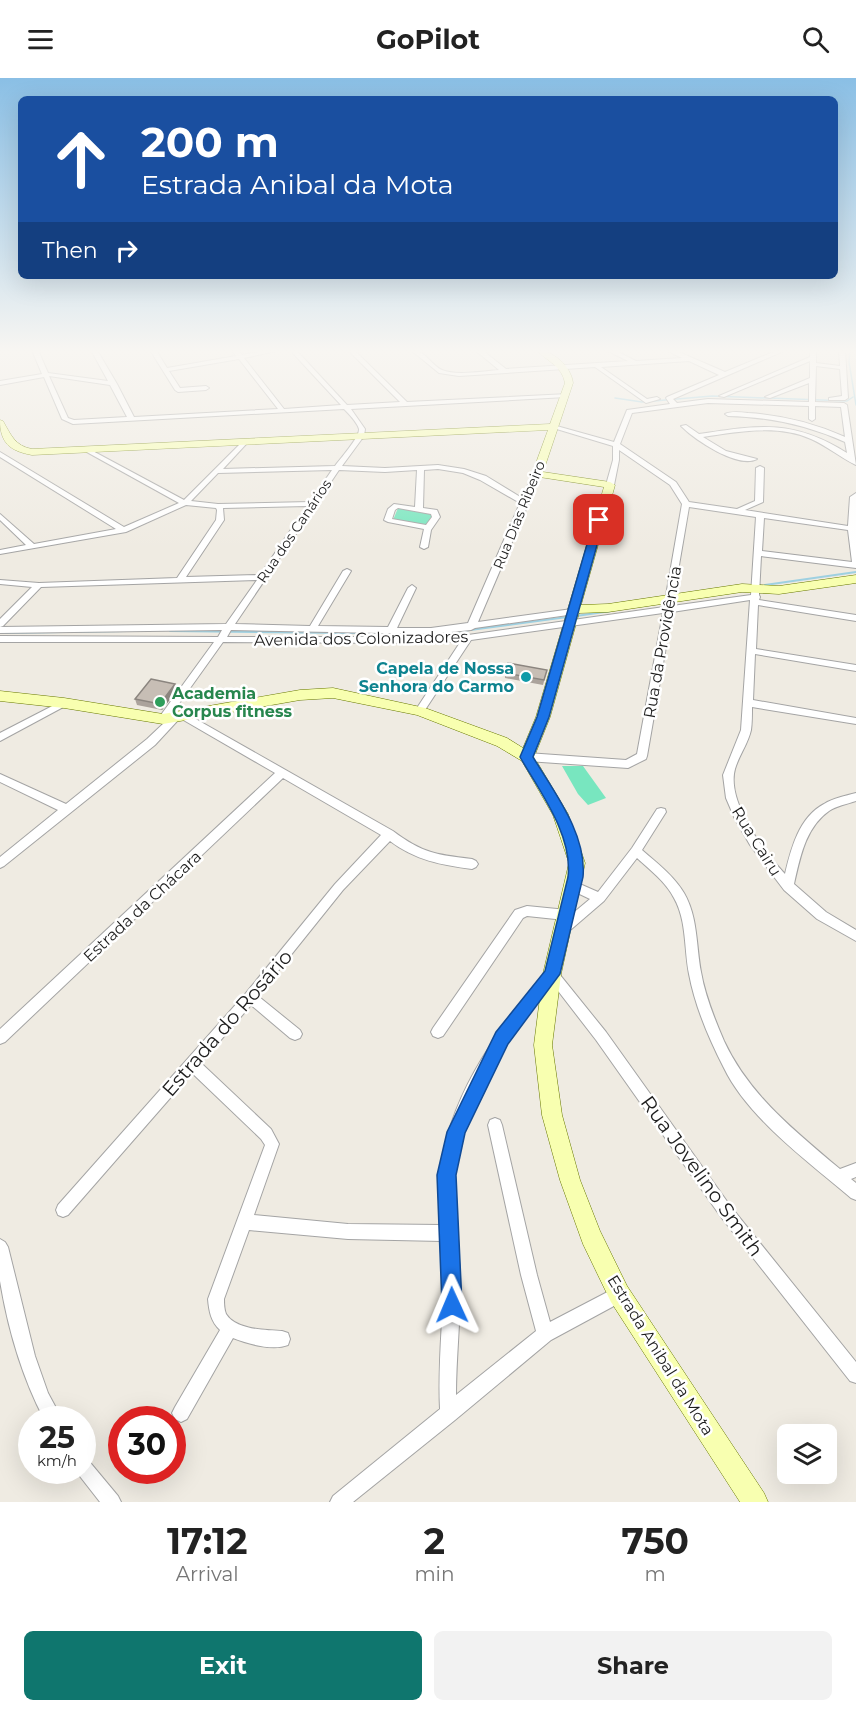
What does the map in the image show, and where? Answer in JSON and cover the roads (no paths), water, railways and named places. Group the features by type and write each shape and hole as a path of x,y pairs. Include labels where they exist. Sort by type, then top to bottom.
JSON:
{"street":[{"path":"64,416 66,420 77,422 157,416"},
{"path":"353,416 360,425 362,436"},
{"name":"Rua Dias Ribeiro","path":"420,711 470,632 523,502 537,474 557,416"},
{"path":"527,757 543,717 610,485 616,445 627,416"},
{"path":"770,416 813,425 850,442"},
{"path":"846,416 853,461"},
{"path":"0,423 5,437 14,447 32,452 553,427 616,445 673,484 686,504 854,528"},
{"path":"684,426 716,450 753,459"},
{"path":"699,436 759,428 800,431 823,441 853,461"},
{"name":"Rua dos Canários","path":"0,863 151,742 174,717 224,634 337,468 362,436"},
{"path":"5,437 0,454 123,530"},
{"path":"0,552 123,530 185,503 246,441"},
{"path":"87,450 185,503 218,506 312,504"},
{"path":"419,509 421,468"},
{"path":"218,471 446,468 473,474 502,488 523,502"},
{"path":"737,511 759,502 760,468"},
{"path":"537,474 610,485"},
{"path":"759,553 856,566 854,497 856,495"},
{"name":"Rua da Providência","path":"527,757 628,764 642,756 686,504"},
{"path":"179,581 220,520 221,510 218,506"},
{"path":"424,547 428,528 435,521 436,513 397,506 392,509 388,520 428,528"},
{"name":"Rua Cairu","path":"760,514 753,651 746,730 741,747 730,768 728,780 732,800 749,834 771,869 816,911 856,936"},
{"path":"0,516 32,546"},
{"path":"312,629 347,571"},
{"path":"0,582 39,585 263,577"},
{"name":"Avenida dos Colonizadores","path":"0,630 425,640 608,608 756,596 779,590 856,579"},
{"path":"0,624 39,585"},
{"path":"391,631 412,588"},
{"path":"756,596 856,618"},
{"name":"Avenida dos Colonizadores","path":"0,639 224,634 312,629 470,632"},
{"path":"753,651 856,668"},
{"name":"Estrada Anibal da Mota","path":"0,696 174,717 317,693 348,695 420,711 502,742 527,757 560,814 577,863 566,921 552,974 543,1045 552,1115 578,1202 591,1236 619,1294 755,1502"},
{"path":"0,737 63,703"},
{"path":"748,703 856,721"},
{"path":"174,717 282,773 389,834 413,853 423,857 472,864"},
{"name":"Estrada da Chácara","path":"0,1038 282,773"},
{"path":"0,778 66,809"},
{"path":"788,887 794,856 810,822 827,807 856,797"},
{"path":"438,1032 519,914 527,911 566,921 600,898 636,851 661,812"},
{"name":"Estrada do Rosário","path":"63,1210 250,997 339,887 389,834"},
{"path":"636,851 670,884 680,898 690,926 695,973 703,1005 734,1072 754,1098 856,1192"},
{"path":"573,886 600,898"},
{"path":"449,1414 446,1382 452,1311 447,1175 456,1132 502,1038 552,974"},
{"name":"Rua Jovelino Smith","path":"552,974 601,1036 726,1212 856,1374"},
{"path":"250,997 295,1034"},
{"path":"192,1063 266,1134 272,1144 216,1299 215,1308 218,1316 230,1328 248,1335 282,1339"},
{"path":"495,1125 517,1227 546,1334"},
{"path":"838,1177 856,1170"},
{"path":"245,1222 352,1233 450,1233"},
{"path":"0,1247 22,1349 45,1406"},
{"path":"339,1502 546,1334 619,1294"},
{"path":"185,1406 230,1328"},
{"path":"96,1483 112,1502"}],"waterway":[{"path":"765,585 856,572"},
{"path":"576,616 611,611"},
{"path":"170,631 440,634 567,617"},
{"path":"0,633 127,631"}],"place":[{"name":"Capela de Nossa Senhora do Carmo","path":"526,677"},
{"name":"Academia Corpus fitness","path":"160,702"}]}
